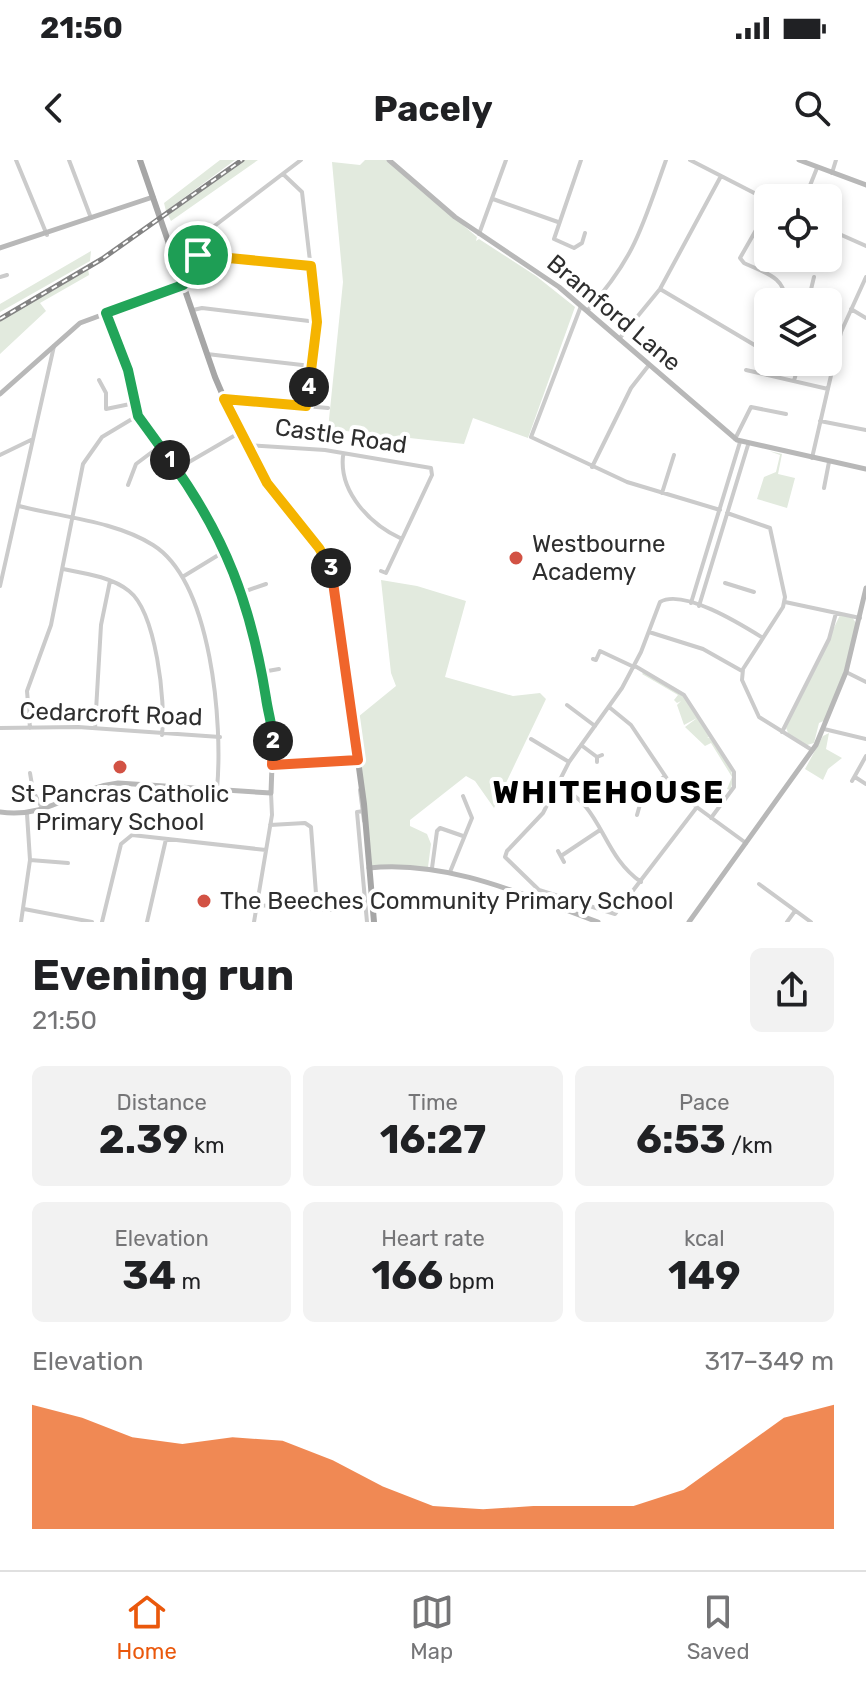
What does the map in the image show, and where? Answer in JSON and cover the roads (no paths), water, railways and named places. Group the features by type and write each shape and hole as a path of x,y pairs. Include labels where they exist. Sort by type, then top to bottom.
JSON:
{"main road":[{"path":"140,160 207,354 239,433 267,483 319,548 331,569 358,760 374,922"}],"street":[{"path":"16,160 47,235"},
{"path":"69,160 91,219"},
{"path":"174,254 301,160"},
{"name":"Bramford Lane","path":"389,160 479,234 539,272 738,440 748,445 866,469"},
{"path":"479,234 506,160"},
{"path":"581,160 554,239 579,246 585,233"},
{"path":"587,311 631,256 666,160"},
{"path":"690,160 754,193"},
{"path":"799,160 866,185"},
{"path":"832,174 836,160"},
{"path":"811,184 817,168"},
{"path":"283,174 302,192 317,322 306,406"},
{"path":"619,339 660,289 721,176"},
{"path":"0,248 47,235 153,197"},
{"path":"492,198 558,222"},
{"path":"740,259 754,234"},
{"path":"842,235 866,246"},
{"path":"183,250 192,255 311,266"},
{"path":"733,258 780,281 784,288"},
{"path":"0,277 7,275"},
{"path":"813,288 814,277"},
{"path":"812,458 851,309 866,277"},
{"path":"0,394 80,323 183,285"},
{"path":"660,289 754,345"},
{"path":"581,306 531,437 592,467 720,510"},
{"path":"192,310 202,308 317,322"},
{"path":"851,309 866,318"},
{"path":"106,313 128,370 138,416 177,469 225,551 243,592 273,733 270,825 254,922"},
{"path":"0,586 54,346"},
{"path":"207,354 311,366"},
{"path":"39,361 48,370"},
{"path":"592,467 631,388 649,365"},
{"path":"750,369 754,370"},
{"path":"772,376 828,389"},
{"path":"794,381 795,376"},
{"path":"99,380 106,393 106,409 135,403"},
{"path":"224,399 328,408"},
{"path":"691,603 738,440 751,407 784,412"},
{"path":"30,728 27,691 48,635 71,519 88,454 102,437 138,416"},
{"path":"820,421 865,430 866,423"},
{"path":"177,469 239,433"},
{"path":"0,455 33,439"},
{"name":"Castle Road","path":"245,445 325,450 343,456 431,468 432,473 402,539"},
{"path":"699,606 748,445"},
{"path":"128,485 136,464 160,446"},
{"path":"662,493 674,455"},
{"path":"343,456 343,476 350,492 379,527 402,539 386,573 381,571"},
{"path":"824,488 829,462"},
{"path":"725,492 733,494"},
{"path":"19,506 143,540 168,556 184,576 197,610 220,737 217,792"},
{"path":"727,513 766,525 772,531 785,602 742,671 742,680 756,713 812,750"},
{"path":"714,529 722,531"},
{"path":"184,576 225,551"},
{"path":"63,569 110,581 133,595 146,615 162,698 162,735"},
{"path":"95,728 101,625 110,581"},
{"path":"725,583 754,592"},
{"path":"243,592 266,584"},
{"path":"689,922 824,729 846,672 866,592"},
{"path":"697,807 622,909 613,914 572,902 532,885 506,859 507,851 548,804 569,762 635,666 656,607 662,600 673,598 729,617 763,638"},
{"path":"785,602 860,618"},
{"path":"782,732 829,639 836,613"},
{"path":"648,632 703,649 742,671"},
{"path":"593,659 596,660 600,651 635,666 684,695 734,772 735,786 711,818"},
{"path":"262,672 279,669"},
{"path":"846,672 866,682"},
{"path":"568,705 595,726"},
{"path":"609,707 631,725 676,792 746,843"},
{"name":"Cedarcroft Road","path":"0,728 95,728 220,737"},
{"path":"824,729 866,739"},
{"path":"531,739 569,762"},
{"path":"581,745 598,758"},
{"path":"866,756 854,779 866,784"},
{"path":"272,765 358,760"},
{"path":"30,773 32,789 43,810"},
{"path":"637,816 643,794 665,776"},
{"path":"0,812 27,814 102,785 118,783 217,792 271,793"},
{"path":"557,785 580,797 618,863 641,882"},
{"path":"512,786 548,804"},
{"path":"450,872 472,815 463,796"},
{"path":"363,809 357,812 367,922"},
{"path":"21,922 30,860 27,814"},
{"path":"270,825 305,823 311,827 317,907"},
{"path":"432,868 437,831 440,828 463,836"},
{"path":"561,856 600,830"},
{"path":"102,922 121,844 130,836 266,850"},
{"path":"147,922 166,839"},
{"path":"30,860 68,863"},
{"path":"368,868 432,868 450,872 598,922"},
{"path":"759,884 811,922"},
{"path":"762,899 768,891"},
{"path":"568,912 572,902"},
{"path":"256,905 331,910"},
{"path":"23,909 92,922"},
{"path":"787,922 795,910"}],"railway":[{"path":"0,319 102,259 242,160"}],"place":[{"name":"Westbourne Academy","path":"516,558"},
{"name":"St Pancras Catholic Primary School","path":"120,767"},
{"name":"The Beeches Community Primary School","path":"204,901"}],"district":[{"name":"WHITEHOUSE","path":"609,792"}]}
